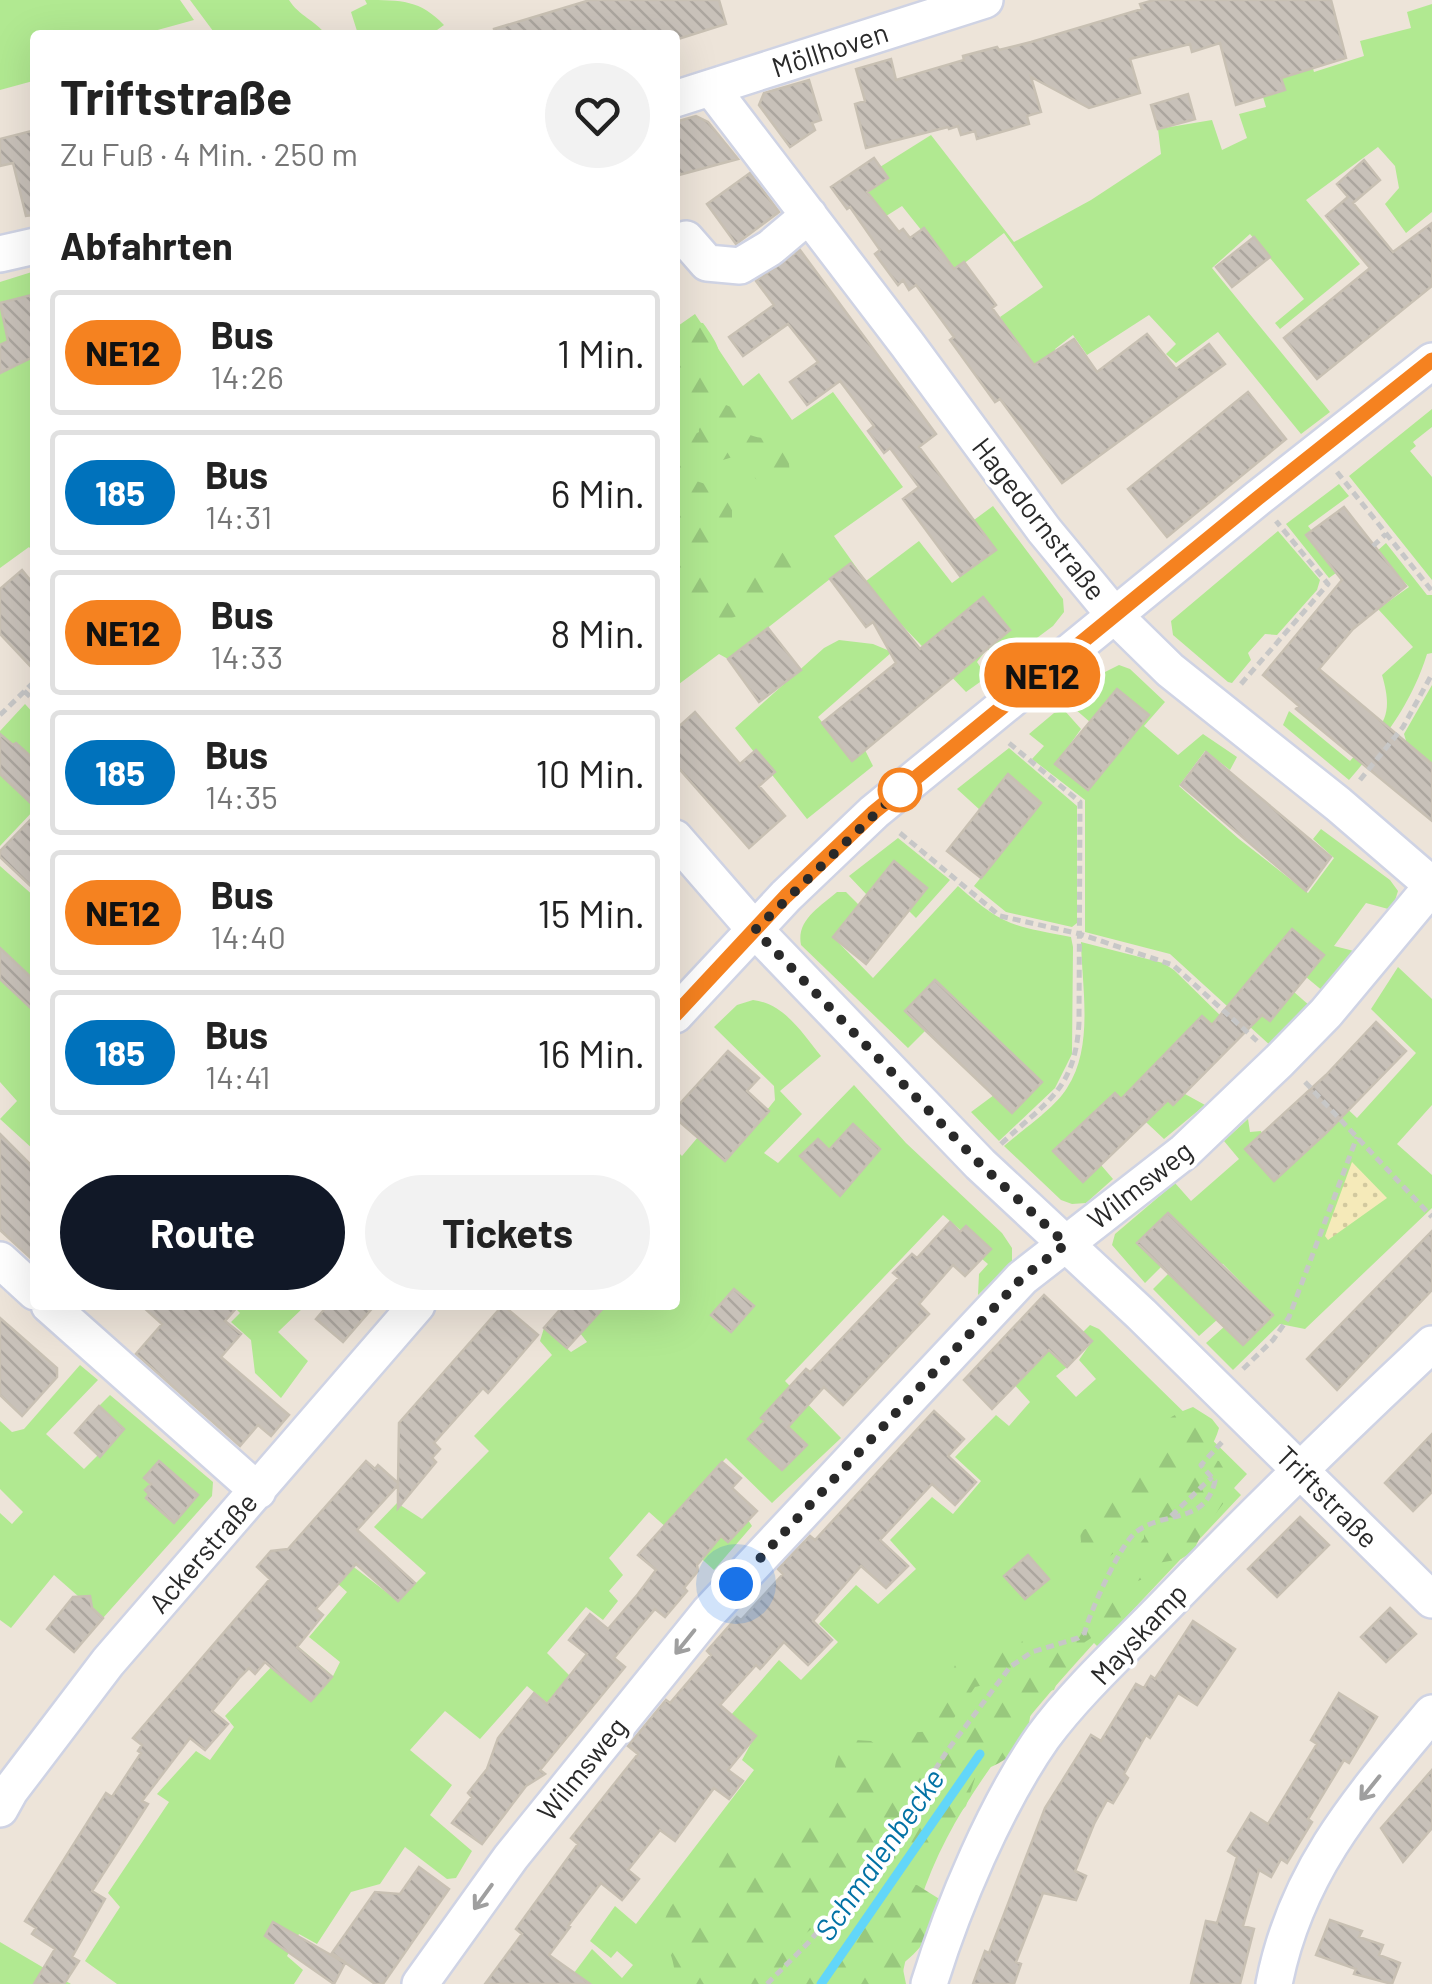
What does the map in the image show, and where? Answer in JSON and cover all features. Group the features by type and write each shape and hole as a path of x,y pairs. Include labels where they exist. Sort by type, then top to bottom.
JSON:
{"street":[{"name":"Möllhoven","path":"680,98 985,0"},
{"name":"Hagedornstraße","path":"712,88 1044,530 1116,617 1170,670 1338,804 1432,886"},
{"path":"686,238 708,263 740,266 770,248 809,216"},
{"path":"0,254 30,247"},
{"path":"680,1010 874,812 1432,360"},
{"name":"Triftstraße","path":"680,844 755,930 980,1164 1432,1600"},
{"name":"Wilmsweg","path":"420,1984 511,1857 709,1612 1022,1278 1185,1151 1281,1059 1339,998 1432,886"},
{"path":"0,1260 30,1287"},
{"path":"56,1310 258,1491"},
{"name":"Ackerstraße","path":"3,1794 108,1662 413,1310"},
{"name":"Mayskamp","path":"929,1984 961,1897 1006,1800 1044,1736 1299,1468 1432,1344"},
{"path":"1274,1984 1292,1917 1320,1856 1432,1713"}],"path":[{"path":"1319,449 1432,591"},
{"path":"1220,709 1328,584 1258,498"},
{"path":"1373,546 1386,534"},
{"path":"1338,804 1404,727 1432,674"},
{"path":"0,715 30,686"},
{"path":"24,691 30,697"},
{"path":"980,1164 1064,1085 1076,1055 1080,934 1080,802 984,722"},
{"path":"874,812 1000,916 1080,934 1163,960 1185,972 1281,1059 1432,1218"},
{"path":"1220,1392 1273,1340 1289,1316 1357,1137"},
{"path":"1170,1516 1187,1516 1204,1504 1213,1490 1213,1476 1201,1464 1246,1418"},
{"path":"767,1984 809,1942 875,1864 947,1751 1010,1667 1032,1652 1083,1634 1125,1544 1138,1530 1170,1516 1213,1476"},
{"path":"1083,1634 1112,1661"}],"green space":[{"path":"0,0 180,0 194,20 158,30 30,30 30,82 0,90"},
{"path":"190,0 289,0 322,30 212,30"},
{"path":"365,0 409,3 444,25 437,30 357,30 351,12 367,4"},
{"path":"1432,4 1432,212 1406,233 1385,204 1399,188 1395,166 1378,147 1306,200 1360,264 1280,329 1275,323 1304,299 1250,234 1212,268 1330,412 1301,434 1218,332 1176,363 1166,354 1176,344 1149,315 1087,355 1073,335 1055,349 1068,366 1035,371 1000,317 1043,287 1004,233 954,271 902,206 883,218 866,193 887,178 880,167 931,135 1014,242 1091,200 1161,154 1158,129 1212,120 1222,150 1247,138 1239,114 1266,107 1263,97 1285,90 1278,69 1311,62 1314,72 1364,56 1360,41 1411,28 1407,12"},
{"path":"30,273 30,548 0,568 0,282"},
{"path":"695,314 743,386 759,373 792,420 833,392 903,487 834,536 866,581 919,541 952,583 996,550 974,520 993,506 1063,599 1064,612 1053,626 1002,664 987,649 977,662 987,677 966,692 896,619 879,632 873,623 866,627 830,579 728,659 719,654 680,683 680,324"},
{"path":"691,322 703,323 720,357 712,393 743,412 750,435 784,443 790,473 760,482 743,469 739,455 723,460 709,453 696,481 715,487 732,507 732,534 712,561 719,578 732,583 742,578 748,560 757,550 778,550 794,560 799,581 766,613 749,611 710,627 684,618 681,608 693,583 691,574 680,573 680,442 699,432 698,420 680,395 680,336"},
{"path":"1432,409 1432,427 1413,442 1416,446 1410,451 1432,477 1432,580 1349,476"},
{"path":"1339,484 1349,496 1308,526 1312,531 1306,535 1336,573 1329,578 1286,524"},
{"path":"1278,531 1320,580 1317,590 1277,635 1265,634 1248,653 1251,660 1232,683 1228,682 1173,635 1171,621"},
{"path":"1386,543 1427,595 1432,595 1432,653 1427,654 1395,721 1349,780 1283,725 1289,711 1350,761 1382,723 1387,703 1382,675 1413,647 1378,609 1409,587 1376,552"},
{"path":"839,640 873,644 892,652 818,717 852,760 865,750 873,766 807,819 735,728 824,648"},
{"path":"1119,665 1130,669 1165,702 1144,726 1178,755 1203,734 1237,757 1230,770 1205,751 1179,786 1239,839 1308,893 1334,858 1313,839 1321,829 1390,880 1398,891 1392,910 1366,903 1334,946 1358,952 1324,992 1306,977 1324,955 1293,929 1238,994 1269,1021 1294,992 1310,1006 1272,1047 1170,954 1085,932 1085,800 1032,759 1044,746 1029,734 1054,713 1065,711 1081,729 1056,764 1088,790 1149,715 1117,689 1090,722 1068,703 1103,673"},
{"path":"1432,685 1432,764 1407,744 1404,734"},
{"path":"25,704 30,710 30,814 0,846 0,731"},
{"path":"1009,748 1077,806 1077,923 1072,927 1006,912 974,886 1041,803 1008,775 980,810 957,789"},
{"path":"898,838 950,880 916,918 909,911 927,888 895,861 867,895 849,876"},
{"path":"0,866 30,893 30,1146 0,1119 17,1101 0,1082"},
{"path":"958,886 998,917 1022,927 1071,937 1073,947 1072,1054 1055,1088 999,1141 971,1112 994,1095 935,981 905,1011 925,1031 908,1048 801,945 802,928 811,915 837,892 846,892 859,905 833,937 873,978"},
{"path":"1081,942 1163,963 1226,1021 1213,1027 1202,1017 1144,1076 1172,1105 1185,1094 1205,1105 1164,1139 1115,1093 1054,1150 1101,1165 1113,1179 1086,1203 1072,1204 1061,1200 1004,1146 1055,1103 1075,1072 1084,1036"},
{"path":"1398,967 1432,999 1432,1105 1397,1144 1432,1175 1432,1208 1305,1329 1280,1324 1233,1370 1206,1343 1225,1326 1244,1345 1273,1315 1223,1264 1138,1243 1161,1267 1145,1283 1112,1245 1115,1234 1175,1183 1191,1201 1239,1159 1224,1141 1248,1119 1250,1132 1262,1134 1321,1084 1357,1118 1416,1053 1371,1009"},
{"path":"753,1000 784,1013 821,1056 780,1091 802,1114 764,1153 778,1163 854,1085 906,1143 1002,1233 1012,1248 1012,1262 978,1295 979,1274 988,1264 982,1259 987,1253 943,1215 785,1381 841,1438 772,1503 726,1458 680,1508 728,1542 748,1520 752,1526 714,1570 649,1512 609,1558 623,1575 609,1591 618,1601 603,1620 586,1607 547,1653 587,1693 565,1718 527,1686 480,1739 445,1711 410,1750 452,1785 430,1815 472,1851 456,1878 447,1879 405,1847 380,1884 351,1892 317,1944 299,1934 287,1956 303,1970 294,1984 117,1984 85,1961 120,1907 108,1893 169,1802 157,1794 196,1751 210,1760 234,1727 225,1716 294,1643 333,1676 340,1662 309,1637 347,1592 328,1575 342,1558 398,1601 426,1573 374,1527 397,1503 422,1519 489,1451 474,1436 552,1355 540,1341 544,1328 571,1352 587,1342 580,1333 600,1310 680,1310 680,1154 698,1137 726,1161 775,1100 774,1086 714,1027 737,1005"},
{"path":"1168,1274 1218,1319 1199,1336 1153,1289"},
{"path":"237,1310 301,1310 278,1332 308,1361 281,1398 255,1373 251,1340 231,1322 240,1313"},
{"path":"1090,1325 1099,1329 1247,1474 1234,1488 1241,1495 1098,1647 1094,1643 993,1764 934,1866 917,1912 900,1984 586,1984 574,1973 592,1949 622,1978 633,1965 617,1951 611,1958 590,1941 615,1906 636,1924 754,1770 742,1760 755,1736 731,1715 779,1660 801,1680 838,1642 819,1624 856,1585 878,1604 916,1569 890,1540 932,1497 953,1514 981,1481 955,1457 996,1415 1009,1426 1030,1402 1002,1371 1044,1345 1067,1367 1056,1376 1076,1397 1096,1379 1079,1360 1092,1341 1083,1332"},
{"path":"80,1365 98,1380 46,1434 84,1469 124,1429 99,1406 110,1395 213,1482 212,1496 103,1618 54,1575 11,1628 0,1620 0,1513 12,1524 23,1512 0,1489 0,1421 12,1432 24,1429"},
{"path":"1193,1407 1219,1428 1210,1448 1188,1471 1180,1492 1201,1467 1212,1461 1219,1461 1225,1471 1234,1467 1241,1472 1232,1491 1194,1551 1181,1559 1158,1563 1149,1577 1129,1584 1129,1604 1123,1618 1085,1642 1072,1665 1062,1670 1054,1690 1039,1695 1024,1740 1000,1763 977,1772 966,1806 952,1821 941,1821 935,1828 932,1847 914,1859 887,1858 868,1863 837,1897 830,1914 804,1935 797,1955 785,1962 775,1984 666,1984 675,1977 664,1922 677,1898 690,1895 707,1901 711,1909 716,1911 719,1907 719,1879 707,1871 709,1855 719,1844 737,1848 758,1871 767,1869 770,1851 792,1833 808,1797 835,1787 837,1760 848,1745 855,1740 871,1741 886,1752 898,1746 905,1733 935,1731 962,1738 962,1721 993,1683 975,1687 952,1721 933,1721 919,1708 930,1693 945,1688 956,1663 989,1653 1003,1636 1017,1637 1023,1642 1013,1664 1049,1649 1061,1633 1084,1620 1098,1598 1115,1591 1130,1557 1144,1538 1144,1521 1180,1493 1152,1505 1133,1519 1120,1546 1081,1580 1070,1575 1068,1565 1081,1542 1080,1531 1091,1527 1105,1489 1115,1483 1123,1467 1133,1463 1143,1451 1159,1446 1163,1425"},
{"path":"879,1870 899,1875 905,1884 917,1885 941,1900 928,1936 902,1964 906,1984 793,1984 794,1978 817,1971 821,1961 818,1949 831,1934 841,1912 861,1901 869,1880"},
{"path":"0,1942 71,1984 0,1984"}],"sand":[{"path":"1352,1162 1387,1198 1328,1240 1325,1236"}],"building":[{"path":"590,0 719,0 726,24 680,38 680,30 494,29"},
{"path":"1154,0 1331,0 1346,58 1281,78 1285,90 1236,105 1220,43 1192,52 1190,44 1130,59 1140,93 1089,108 1031,77 1041,112 1027,116 1029,124 977,139 975,131 961,135 958,126 948,127 866,148 855,104 865,101 856,69 891,59 896,80 964,60 963,56 1031,42 1142,9 1140,4"},
{"path":"809,80 821,120 812,123 815,130 790,147 759,105 764,93"},
{"path":"1188,94 1195,119 1158,129 1151,105"},
{"path":"696,116 708,122 738,159 680,175 680,121"},
{"path":"30,131 30,216 26,216 13,163 0,166 0,139"},
{"path":"874,158 888,178 867,192 899,232 903,229 910,238 924,228 954,269 964,262 1034,365 1074,339 1097,372 1147,334 1176,369 1209,344 1225,364 1062,483 1000,399 995,402 916,285 909,290 903,280 898,285 875,254 880,250 831,187"},
{"path":"1364,160 1380,180 1353,203 1393,252 1432,223 1432,286 1317,379 1284,338 1370,268 1326,216 1348,197 1337,184"},
{"path":"750,173 779,212 736,244 707,204"},
{"path":"1254,237 1270,257 1232,287 1216,267"},
{"path":"800,250 936,434 919,447 996,550 960,576 903,499 919,487 890,448 884,453 868,431 874,426 840,381 807,405 790,382 818,362 788,324 743,356 729,337 774,305 756,281"},
{"path":"30,295 30,358 0,373 0,345 8,341 0,303"},
{"path":"1248,392 1286,439 1167,537 1128,489"},
{"path":"1344,507 1406,586 1353,629 1319,669 1432,764 1432,821 1296,709 1299,706 1263,675 1342,580 1306,535"},
{"path":"851,563 920,649 983,597 1010,630 852,761 822,723 896,663 873,622 866,627 830,579"},
{"path":"22,570 30,580 30,666 0,634 0,589"},
{"path":"768,628 801,670 759,702 728,659"},
{"path":"1117,689 1149,715 1088,790 1055,764"},
{"path":"695,712 740,764 756,750 775,772 759,786 785,816 749,848 680,770 680,726"},
{"path":"0,734 30,756 30,802 0,774"},
{"path":"1206,752 1331,857 1306,891 1181,785"},
{"path":"1008,774 1041,803 981,878 947,851"},
{"path":"30,820 30,885 0,857 0,851"},
{"path":"894,861 927,888 866,964 833,937"},
{"path":"1292,929 1324,955 1270,1021 1262,1015 1173,1105 1168,1100 1083,1182 1053,1151 1115,1093 1121,1099 1202,1016 1212,1025"},
{"path":"0,948 30,976 30,1007 0,979"},
{"path":"935,980 1042,1082 1012,1113 905,1011"},
{"path":"1376,1022 1406,1051 1274,1181 1245,1149 1326,1075"},
{"path":"728,1051 759,1078 747,1091 769,1111 725,1161 680,1122 680,1104"},
{"path":"853,1124 880,1149 840,1196 800,1156 818,1139 829,1150"},
{"path":"0,1134 30,1164 30,1257 0,1230"},
{"path":"1168,1213 1273,1315 1243,1345 1137,1243"},
{"path":"950,1222 960,1232 966,1226 991,1249 965,1276 953,1265 919,1304 929,1314 843,1405 824,1387 788,1427 807,1445 782,1470 748,1439 765,1421 761,1418 899,1278 893,1273 912,1254 917,1258"},
{"path":"1432,1231 1432,1290 1337,1390 1307,1359"},
{"path":"734,1289 754,1306 731,1332 711,1315"},
{"path":"1044,1295 1092,1341 1067,1367 1049,1350 992,1409 964,1380"},
{"path":"147,1310 235,1310 225,1321 241,1334 221,1357 289,1415 271,1436 258,1425 240,1446 136,1354 162,1324"},
{"path":"324,1310 371,1310 343,1342 316,1319"},
{"path":"499,1310 509,1310 538,1335 488,1393 483,1388 434,1443 440,1449 432,1458 436,1462 398,1508 398,1485 357,1530 415,1583 398,1601 356,1564 316,1609 323,1615 297,1647 332,1677 311,1701 265,1662 255,1674 249,1668 240,1677 212,1711 228,1724 205,1750 190,1738 142,1801 148,1804 92,1891 105,1899 72,1957 79,1961 64,1984 34,1984 55,1949 32,1934 36,1928 25,1921 106,1793 112,1797 141,1753 138,1751 142,1745 133,1738 270,1579 257,1567 271,1551 288,1549 366,1461 375,1469 378,1465 398,1483 399,1423"},
{"path":"560,1310 601,1310 567,1348 544,1328"},
{"path":"0,1318 57,1368 57,1377 22,1416 0,1395"},
{"path":"99,1406 124,1429 100,1457 75,1433"},
{"path":"934,1411 964,1439 948,1456 976,1482 955,1505 932,1484 880,1540 908,1566 886,1588 861,1566 813,1621 832,1640 808,1665 784,1642 760,1669 756,1665 720,1705 756,1736 728,1770 743,1781 729,1799 714,1788 675,1841 660,1830 628,1870 639,1879 622,1900 601,1883 568,1926 549,1955 590,1984 485,1984 522,1934 516,1929 578,1844 571,1838 638,1754 628,1746 711,1655 707,1651 737,1617 741,1620 783,1574 778,1569 810,1536 815,1540"},
{"path":"1432,1434 1432,1492 1413,1511 1385,1483"},
{"path":"159,1461 198,1495 174,1523 146,1498 149,1494 145,1490 151,1484 144,1478"},
{"path":"722,1462 741,1478 732,1488 757,1511 728,1542 721,1536 697,1565 698,1571 684,1588 687,1591 665,1617 655,1609 614,1658 625,1667 540,1770 545,1774 526,1786 482,1844 452,1823 472,1797 468,1793 487,1769 498,1738 534,1693 547,1704 587,1654 569,1640 590,1614 608,1629 638,1594 656,1570 638,1555"},
{"path":"1300,1517 1329,1545 1277,1597 1248,1569"},
{"path":"1028,1555 1049,1579 1025,1599 1004,1576"},
{"path":"90,1596 92,1608 103,1618 74,1652 47,1629 73,1597"},
{"path":"1390,1608 1416,1634 1386,1662 1361,1637"},
{"path":"1193,1621 1235,1649 1197,1705 1178,1693 1150,1738 1146,1735 1124,1774 1128,1778 1113,1803 1107,1800 1094,1824 1075,1871 1086,1876 1076,1900 1043,1893 1016,1962 1021,1964 1014,1984 973,1984 985,1951 989,1953 1045,1808 1091,1735 1101,1741 1136,1684 1144,1688 1151,1676 1155,1679"},
{"path":"1339,1693 1377,1717 1349,1763 1344,1760 1287,1863 1281,1859 1271,1877 1259,1870 1243,1926 1254,1929 1240,1984 1191,1984 1206,1921 1217,1923 1237,1857 1228,1851 1251,1813 1268,1824 1317,1744 1311,1740"},
{"path":"1432,1770 1432,1828 1403,1862 1381,1828"},
{"path":"419,1867 449,1889 383,1984 375,1984 332,1953 375,1892 400,1894"},
{"path":"1330,1920 1362,1931 1359,1937 1383,1945 1379,1955 1400,1963 1392,1984 1354,1974 1356,1969 1316,1955"},
{"path":"273,1922 345,1963 334,1984 265,1936"}],"waterway":[{"name":"Schmalenbecke","path":"821,1984 980,1754"}],"bus line":[{"name":"NE12","path":"680,1010 786,896 874,812 1432,360"}],"route":[{"path":"736,1584 1022,1278 1066,1244 980,1164 755,930 900,790"}]}
